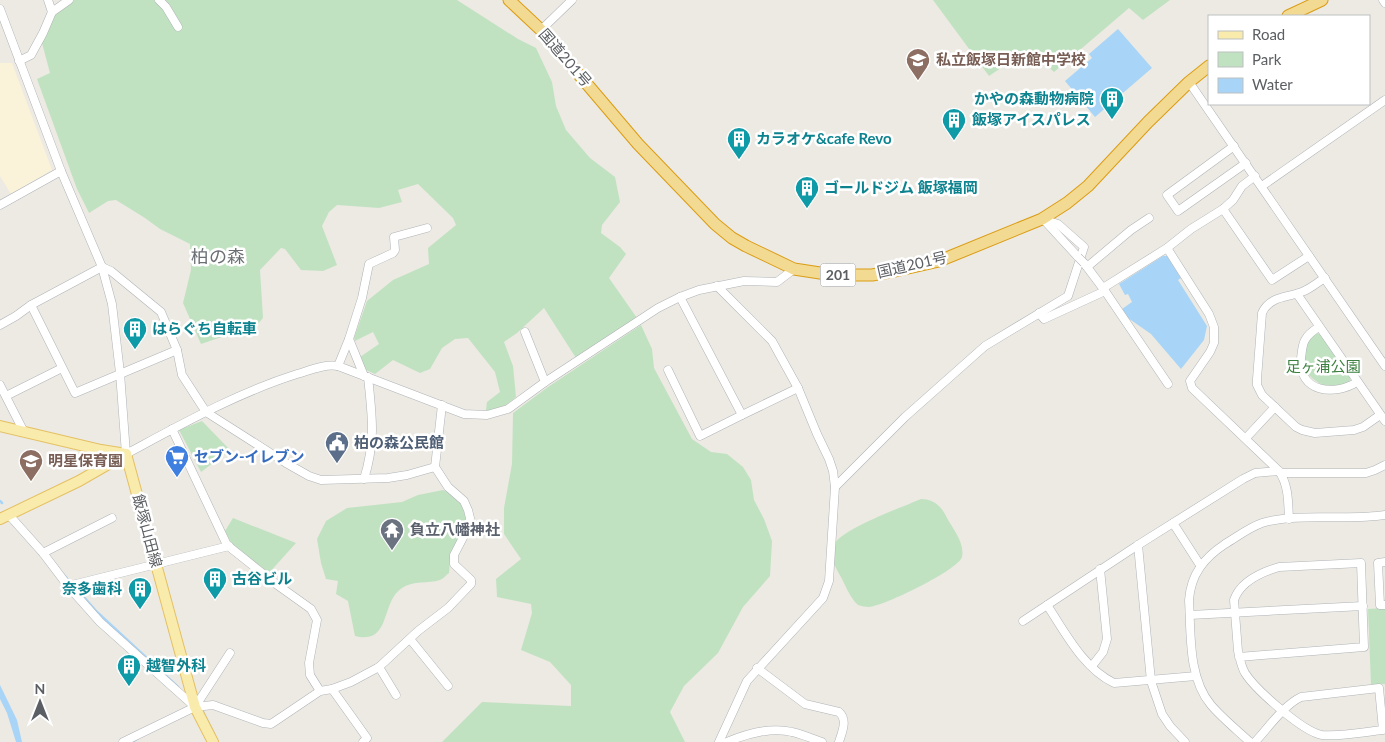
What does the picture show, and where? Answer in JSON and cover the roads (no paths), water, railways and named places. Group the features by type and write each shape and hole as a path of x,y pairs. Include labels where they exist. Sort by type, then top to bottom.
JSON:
{"highway":[{"name":"国道201号","path":"509,0 541,30 638,144 715,224 732,238 746,246 794,268 833,275 872,275 895,272 939,261 1042,219 1068,203 1088,186 1148,122 1189,82 1208,67"},
{"path":"1290,15 1322,0"}],"main road":[{"path":"0,426 101,450 126,454"},
{"path":"0,507 5,517 78,481 126,454"},
{"name":"飯塚山田線","path":"126,454 195,707 213,742"}],"street":[{"path":"48,0 52,12"},
{"path":"19,61 30,55 43,33 52,12 69,0"},
{"path":"159,0 166,6 178,27"},
{"path":"541,30 572,0"},
{"path":"0,9 61,171 102,267 112,304 120,373 126,454 240,395 279,380 325,366 338,366 464,414 488,415 508,409 545,382 658,308 680,298 717,286 744,282 778,282 794,268"},
{"path":"1189,82 1385,366"},
{"path":"1262,186 1385,100"},
{"path":"1234,146 1167,195 1178,211 1246,163"},
{"path":"0,205 61,171"},
{"path":"1039,313 1044,319 1104,289 1168,248 1191,229 1223,209 1233,200 1242,186 1255,176"},
{"path":"1223,209 1272,280 1309,256"},
{"path":"1083,262 1149,218"},
{"path":"1042,219 1083,262 1104,289 1168,384"},
{"path":"835,487 906,417 985,346 1068,296 1084,247 1058,224 1042,219"},
{"path":"338,366 362,298 369,264 395,250 394,237 427,228"},
{"path":"1168,248 1209,314 1214,326 1214,343 1210,352 1193,375 1190,385 1280,472 1285,479 1288,493 1288,519"},
{"path":"0,325 31,305 102,267"},
{"path":"102,267 111,271 162,312 177,350 182,375 206,412 309,476 321,480 388,478 435,467"},
{"path":"1297,294 1382,418 1354,430 1315,433 1302,430 1296,427 1262,394 1257,385 1262,313 1269,303 1275,299 1297,294 1325,278"},
{"path":"717,286 772,341 798,388 829,459 835,487 829,581 823,598 747,681 719,742"},
{"path":"680,298 742,415"},
{"path":"31,305 75,393 177,350"},
{"path":"1319,327 1308,335 1302,347 1301,366 1306,379 1323,390 1341,389 1357,382"},
{"path":"525,332 545,382"},
{"path":"349,339 366,376 372,445 364,479"},
{"path":"6,396 62,368"},
{"path":"668,370 700,436 798,388"},
{"path":"0,385 24,432"},
{"path":"123,742 195,707 213,705 268,725 320,691 332,690 379,667 448,608 471,584 471,580 454,564 454,555 469,526 468,510 464,501 448,488 435,467 442,405"},
{"path":"1246,438 1275,407"},
{"path":"172,429 212,515 229,546 311,609 315,615 317,620 309,663 310,675 320,691"},
{"path":"1023,621 1100,569 1255,473 1366,473 1385,465"},
{"path":"1250,742 1211,705 1196,676 1189,590 1200,565 1214,551 1248,529 1270,521 1385,515"},
{"path":"5,517 45,551 100,622 195,707"},
{"path":"45,551 112,518"},
{"path":"1173,523 1200,565"},
{"path":"1138,545 1151,681 1162,714 1185,742"},
{"path":"71,585 229,546"},
{"path":"1385,562 1378,562 1380,605 1385,604"},
{"path":"1239,657 1364,647 1361,563 1279,567 1269,570 1243,585 1234,600 1239,657 1248,677 1283,711 1311,732 1331,735 1383,730 1379,688 1301,696 1291,702 1283,711 1255,742"},
{"path":"1092,666 1103,652 1107,639 1100,569"},
{"path":"1047,605 1077,650 1092,666 1114,683 1196,676"},
{"path":"1190,615 1363,606"},
{"path":"410,639 448,686"},
{"path":"195,707 230,653"},
{"path":"379,667 396,695"},
{"path":"757,668 806,704 842,714 844,722 839,742"},
{"path":"332,690 367,738 363,742"},
{"path":"726,742 769,731 782,730 805,739 822,742"}],"water":[{"path":"1118,29 1152,68 1095,117 1065,81 1092,58 1089,54"},
{"path":"1163,256 1167,256 1181,278 1178,280 1207,326 1204,340 1181,369 1151,334 1128,318 1122,309 1132,302 1128,294 1125,295 1119,284"},
{"path":"0,685 17,720 22,742 16,742 7,713 0,699"}],"waterway":[{"path":"63,574 71,583"},
{"path":"75,587 97,612 178,687"},
{"path":"202,710 214,734"},
{"path":"132,742 137,739"}],"place":[{"name":"私立飯塚日新館中学校","path":"918,81"},
{"name":"かやの森動物病院","path":"1112,120"},
{"name":"飯塚アイスパレス","path":"954,141"},
{"name":"カラオケ&cafe Revo","path":"739,160"},
{"name":"ゴールドジム 飯塚福岡","path":"807,209"},
{"name":"はらぐち自転車","path":"135,350"},
{"name":"柏の森公民館","path":"337,464"},
{"name":"セブン-イレブン","path":"177,478"},
{"name":"明星保育園","path":"31,482"},
{"name":"負立八幡神社","path":"392,551"},
{"name":"古谷ビル","path":"215,600"},
{"name":"奈多歯科","path":"140,610"},
{"name":"越智外科","path":"129,687"}],"district":[{"name":"柏の森","path":"218,257"}],"park label":[{"name":"足ヶ浦公園","path":"1323,367"}]}
